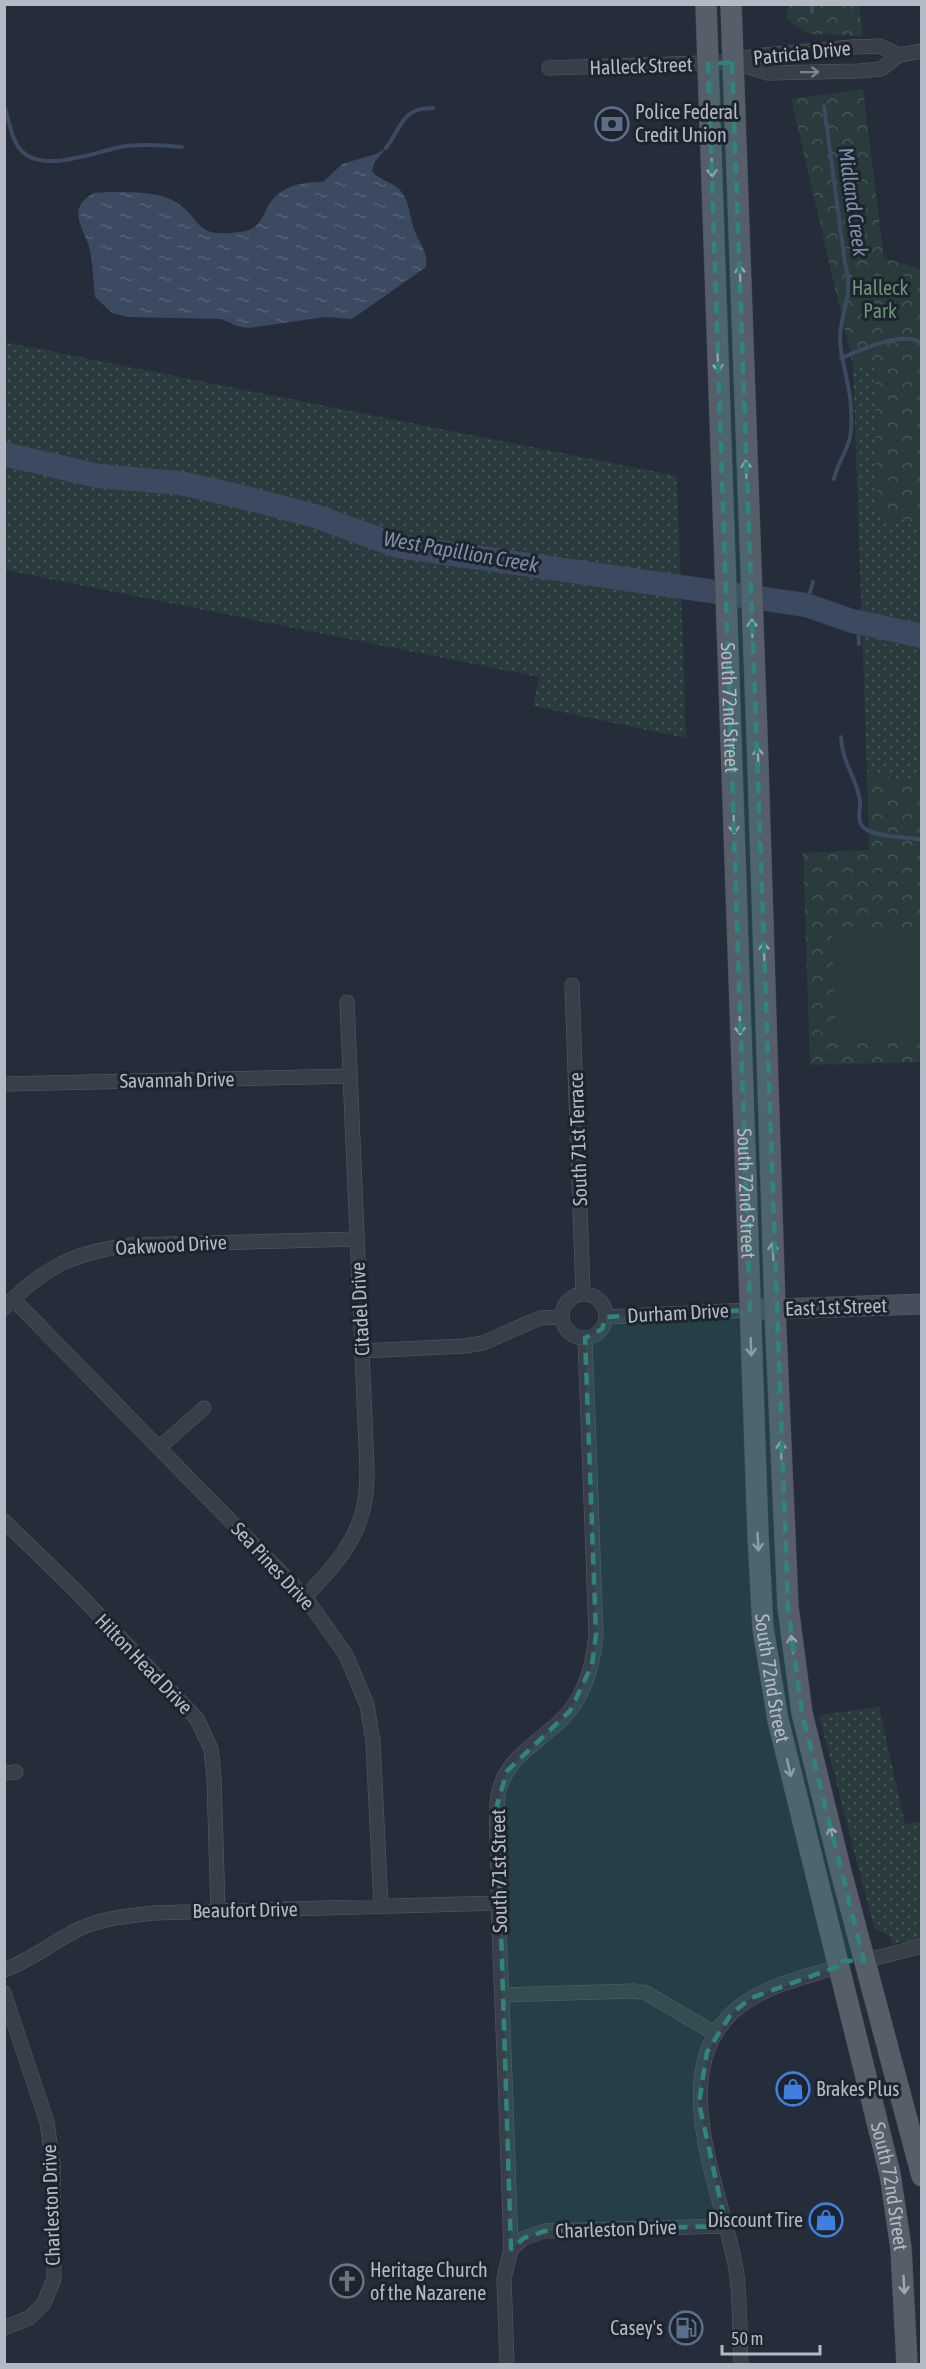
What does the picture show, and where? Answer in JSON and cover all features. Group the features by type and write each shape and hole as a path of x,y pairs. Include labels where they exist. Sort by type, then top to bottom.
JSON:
{"main road":[{"name":"South 72nd Street","path":"706,4 750,1310 763,1628 778,1720 890,2174 901,2248 907,2364"},
{"name":"South 72nd Street","path":"730,4 785,1552 796,1675 807,1732 921,2176"},
{"name":"East 1st Street","path":"750,1310 921,1304"},
{"path":"798,1804 818,1845 849,1951 856,1960 864,1960"},
{"path":"839,1966 851,1974 857,1984 884,2082 896,2114 915,2147"},
{"path":"900,2364 906,2337"}],"street":[{"name":"Patricia Drive","path":"732,63 754,56 852,47 880,46 899,55"},
{"name":"Patricia Drive","path":"732,63 768,73 859,71 881,69 899,55 921,51"},
{"name":"Halleck Street","path":"549,68 732,63"},
{"name":"South 71st Terrace","path":"572,985 583,1293"},
{"name":"Citadel Drive","path":"305,1597 336,1565 359,1524 365,1500 367,1468 347,1002"},
{"name":"Savannah Drive","path":"4,1084 350,1076"},
{"name":"Oakwood Drive","path":"9,1303 36,1278 64,1262 97,1249 143,1245 357,1239"},
{"path":"583,1293 598,1299 604,1307 606,1317 602,1329 594,1336 585,1338 574,1336 567,1331 561,1317 562,1308 567,1300 583,1293"},
{"name":"Sea Pines Drive","path":"9,1303 160,1447 305,1597 346,1654 367,1705 373,1741 381,1907"},
{"name":"Durham Drive","path":"606,1317 750,1310"},
{"path":"362,1351 483,1343 540,1318 561,1317"},
{"name":"South 71st Street","path":"507,2364 504,2279 512,2249 498,1903 497,1804 500,1787 507,1771 520,1755 570,1711 587,1680 595,1650 585,1338"},
{"path":"160,1447 204,1408"},
{"name":"Hilton Head Drive","path":"7,1529 75,1590 197,1719 211,1749 218,1911"},
{"name":"Beaufort Drive","path":"4,1970 30,1960 80,1929 116,1917 153,1912 498,1903"},
{"path":"864,1960 921,1946"},
{"path":"741,2364 736,2272 702,2129 699,2103 700,2074 706,2052 716,2034 731,2014 751,1998 774,1986 839,1966"},
{"path":"502,1995 634,1991 646,1993 716,2034"},
{"name":"Charleston Drive","path":"4,1993 46,2122 53,2165 54,2279 44,2303 29,2318 4,2328"},
{"name":"Charleston Drive","path":"512,2249 524,2238 546,2231 726,2226"}],"highlighted area":[{"path":"732,62 788,1607 802,1713 864,1961 838,1961 839,1966 751,1998 731,2014 707,2052 699,2103 726,2226 545,2231 524,2238 511,2249 497,1805 507,1771 570,1711 592,1665 596,1635 585,1338 602,1329 606,1317 750,1310 708,64"}],"green space":[{"path":"788,5 859,5 863,36 809,34 786,19"},
{"name":"Halleck Park","path":"863,89 884,258 921,269 921,526 878,518 874,365 853,365 791,99"},
{"path":"4,342 677,476 686,738 533,706 539,677 5,570"},
{"path":"853,365 874,365 878,518 921,526 921,783 867,772"},
{"path":"867,772 921,783 921,1062 810,1065 803,853 869,850"},
{"path":"921,927 921,1037 836,1040 832,931"},
{"path":"879,1707 905,1824 921,1822 921,1939 892,1944 891,1937 874,1928 819,1715"}],"water":[{"path":"386,148 374,163 372,171 396,186 403,194 415,232 425,253 426,267 352,319 325,317 249,328 221,319 128,317 112,313 95,297 90,250 78,213 85,199 94,193 133,192 163,196 189,212 204,229 223,233 239,232 254,227 276,196 286,189 304,183 323,182 342,164 376,154"}],"waterway":[{"name":"Midland Creek","path":"812,4 812,12"},
{"path":"4,106 17,145 30,157 42,160 71,159 126,146 182,147"},
{"name":"Midland Creek","path":"824,106 848,274 848,294 840,340 850,400 851,431 834,479"},
{"path":"386,148 408,115 414,111 433,108"},
{"path":"841,358 870,346 893,340 913,340 922,343"},
{"name":"West Papillion Creek","path":"4,454 98,476 180,483 234,495 315,516 398,546 806,605 852,621 922,636"},
{"name":"Midland Creek","path":"806,605 813,582"},
{"path":"858,621 859,644"},
{"path":"841,737 844,754 860,800 859,814 863,827 882,835 922,840"}],"place":[{"name":"Police Federal Credit Union","path":"612,124"},
{"name":"Brakes Plus","path":"793,2089"},
{"name":"Discount Tire","path":"826,2220"},
{"name":"Heritage Church of the Nazarene","path":"347,2281"},
{"name":"Casey's","path":"686,2328"}]}
